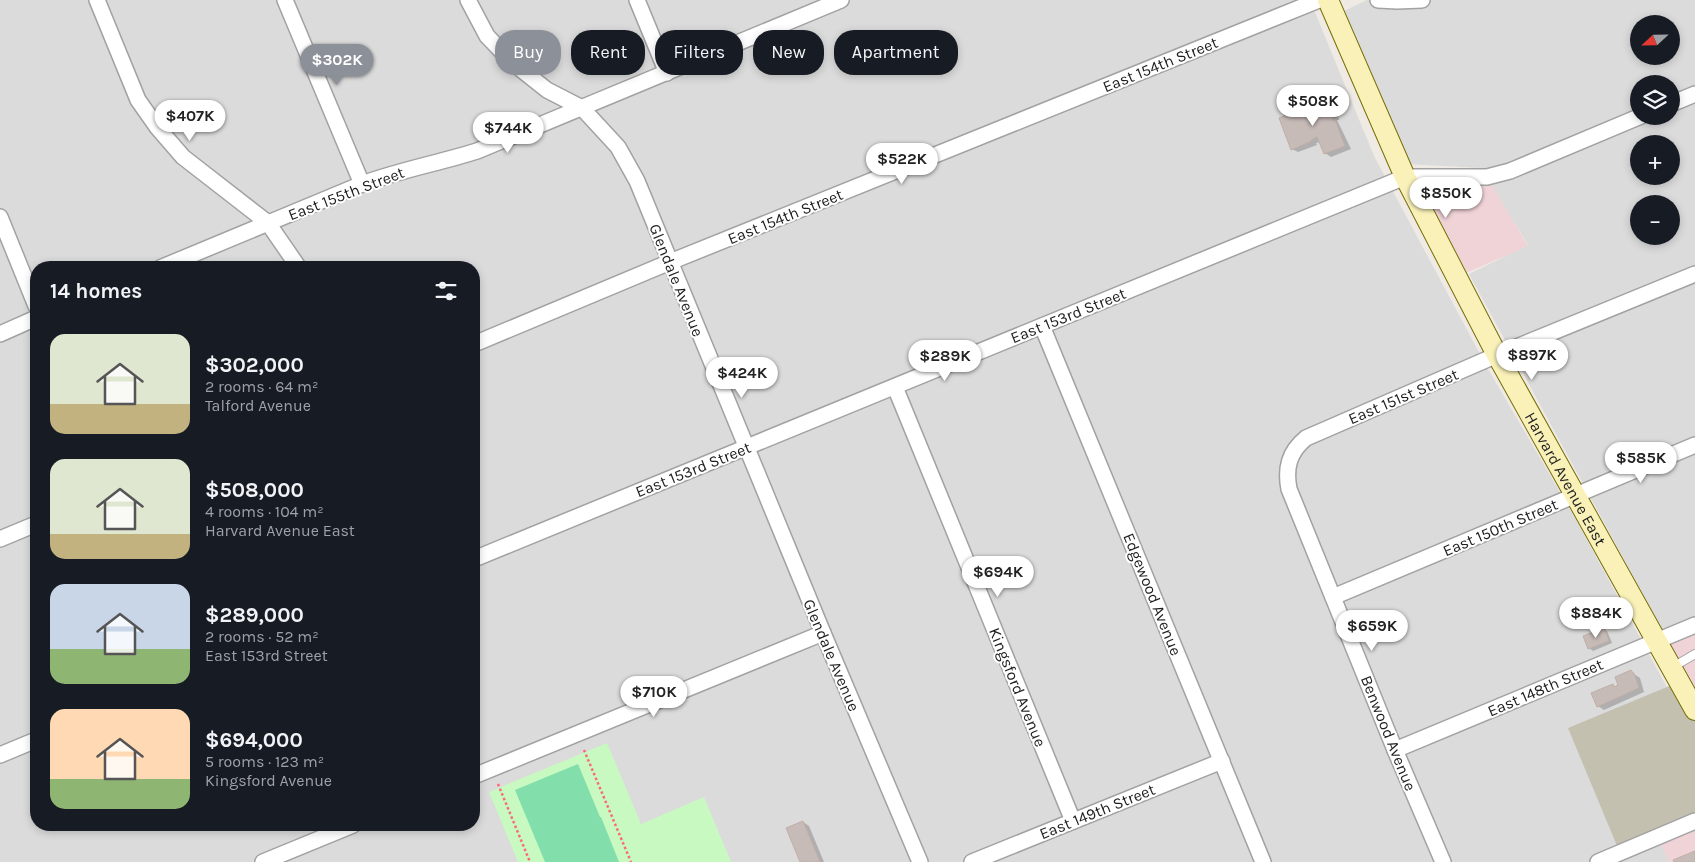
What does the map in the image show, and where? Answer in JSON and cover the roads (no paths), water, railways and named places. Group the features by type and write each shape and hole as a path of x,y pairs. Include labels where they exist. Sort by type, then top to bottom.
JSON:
{"main road":[{"name":"Harvard Avenue East","path":"1328,0 1405,177 1497,355 1671,668 1693,703"}],"street":[{"path":"98,0 138,100 158,127 183,157 268,223 294,261"},
{"path":"285,0 362,184"},
{"name":"Glendale Avenue","path":"468,0 487,36 512,63 547,90 582,108 618,147 637,181 823,633 920,862"},
{"path":"637,0 655,44"},
{"name":"East 155th Street","path":"743,38 813,5 840,0"},
{"name":"East 154th Street","path":"480,341 670,262 1319,0"},
{"path":"1378,0 1422,0"},
{"name":"East 155th Street","path":"177,261 393,172 441,162 477,151 662,75"},
{"path":"1680,100 1695,94"},
{"name":"East 153rd Street","path":"480,557 1405,177 1487,177 1510,171 1630,121"},
{"path":"0,217 30,291"},
{"name":"East 151st Street","path":"1306,438 1497,355 1695,274"},
{"path":"0,334 30,321"},
{"name":"Edgewood Avenue","path":"1042,326 1263,862"},
{"name":"Kingsford Avenue","path":"895,387 1073,821"},
{"name":"Benwood Avenue","path":"1306,438 1296,446 1291,458 1287,475 1289,489 1395,750 1443,862"},
{"name":"East 150th Street","path":"1333,597 1695,445"},
{"path":"0,539 30,526"},
{"name":"East 148th Street","path":"1395,750 1695,625"},
{"path":"480,774 823,633"},
{"path":"0,755 30,742"},
{"name":"East 149th Street","path":"972,862 1222,761"},
{"path":"1598,862 1695,821"},
{"path":"263,862 338,831"}],"lane":[{"path":"1671,668 1695,654"}]}
